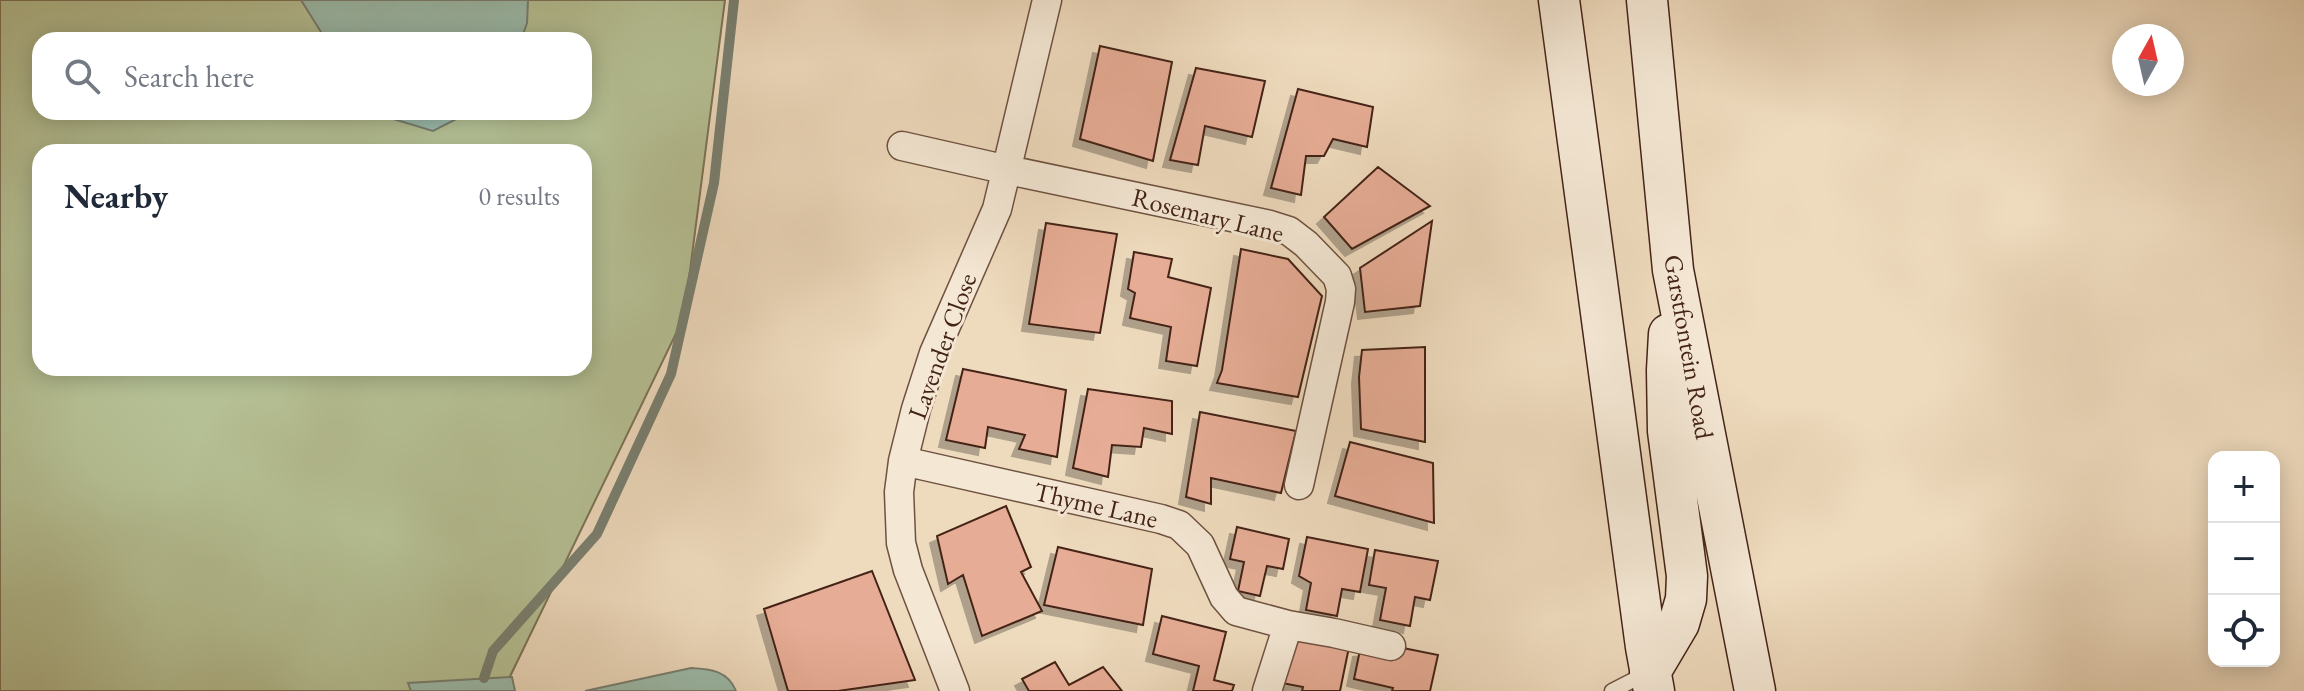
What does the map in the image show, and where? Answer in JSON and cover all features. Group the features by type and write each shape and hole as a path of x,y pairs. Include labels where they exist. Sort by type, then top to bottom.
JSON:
{"main road":[{"path":"1559,0 1652,682"},
{"name":"Garstfontein Road","path":"1647,0 1673,270 1755,691"},
{"path":"1652,682 1679,623 1686,599 1687,576 1668,431 1667,370 1673,270"}],"street":[{"name":"Lavender Close","path":"955,691 908,570 901,543 899,492 903,461 934,353 997,209 1047,0"},
{"name":"Rosemary Lane","path":"902,146 1270,225 1289,231 1306,244 1337,276 1341,289 1299,485"},
{"name":"Thyme Lane","path":"903,461 1179,525 1200,545 1224,597 1236,611 1391,646"},
{"path":"1267,691 1288,625"}],"lane":[{"path":"1612,691 1652,682"}],"shaded area":[{"path":"0,0 725,0 684,317 503,691 0,691"},
{"path":"301,0 528,0 524,32 321,32"},
{"path":"397,120 454,120 433,131"},
{"path":"691,668 724,675 736,691 585,691"},
{"path":"512,677 515,691 411,691 408,683"}],"building":[{"path":"1100,46 1172,62 1153,161 1080,139"},
{"path":"1196,68 1265,81 1252,137 1205,126 1198,165 1170,160"},
{"path":"1298,89 1373,107 1367,147 1333,139 1324,156 1306,156 1301,195 1271,188"},
{"path":"1378,167 1430,206 1352,249 1324,217"},
{"path":"1432,221 1420,306 1365,312 1360,268"},
{"path":"1046,223 1117,234 1100,333 1029,324"},
{"path":"1241,249 1288,259 1322,296 1298,397 1217,383 1222,370"},
{"path":"1134,252 1172,259 1168,277 1211,288 1197,366 1166,361 1171,327 1130,318 1135,293 1128,289"},
{"path":"1425,347 1425,442 1361,429 1359,377 1362,350"},
{"path":"963,369 1066,390 1057,457 1019,449 1025,435 988,427 985,448 946,440"},
{"path":"1088,389 1172,401 1172,434 1144,428 1141,447 1112,445 1108,477 1073,468"},
{"path":"1200,412 1296,431 1281,493 1211,478 1211,504 1186,497"},
{"path":"1350,442 1433,463 1434,523 1335,496"},
{"path":"1006,506 1031,567 1021,572 1042,611 982,636 963,575 948,584 937,536"},
{"path":"1237,527 1289,539 1283,569 1267,566 1260,596 1238,591 1244,562 1230,559"},
{"path":"1307,537 1368,549 1360,592 1342,589 1337,616 1306,610 1311,583 1299,576"},
{"path":"1058,547 1152,569 1143,625 1044,605"},
{"path":"1375,550 1438,561 1430,600 1415,597 1410,626 1380,620 1386,588 1369,585"},
{"path":"872,571 915,680 838,691 788,691 764,609"},
{"path":"1162,616 1226,632 1214,680 1234,685 1232,691 1193,691 1199,666 1153,654"},
{"path":"1291,635 1349,647 1340,691 1302,691 1303,687 1282,683"},
{"path":"1398,647 1438,655 1430,691 1392,691 1393,688 1354,679 1360,650"},
{"path":"1055,662 1069,685 1103,667 1122,691 1029,691 1022,679"}],"waterway":[{"path":"484,678 493,651 597,534 671,374 714,183 734,0"}]}
